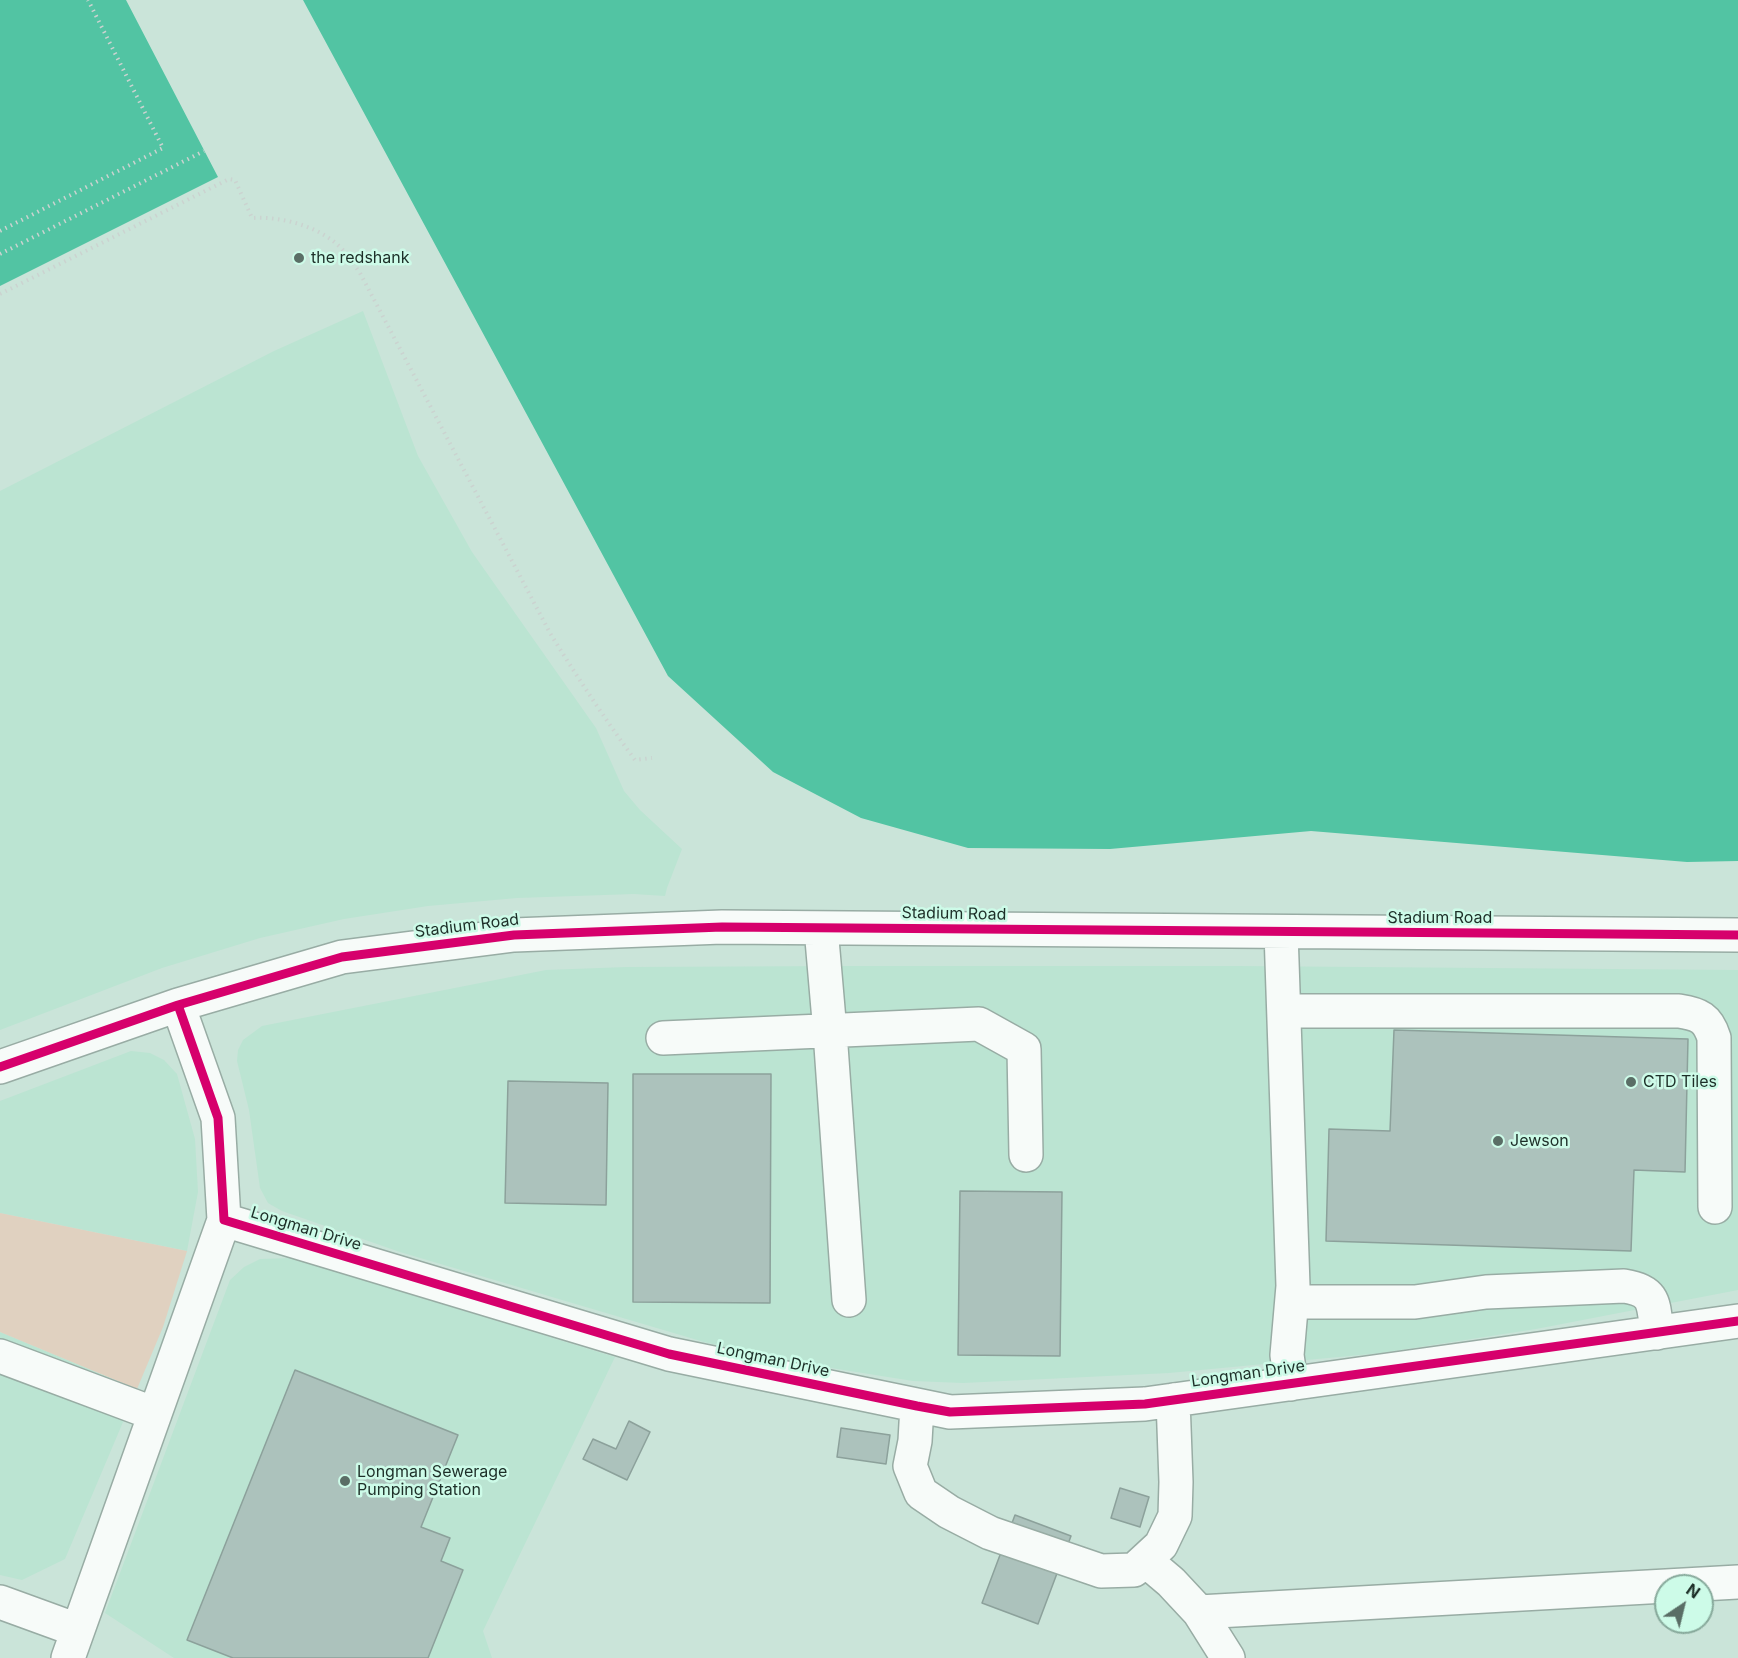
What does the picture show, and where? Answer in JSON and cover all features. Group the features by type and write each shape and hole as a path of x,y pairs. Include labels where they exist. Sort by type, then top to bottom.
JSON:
{"street":[{"name":"Stadium Road","path":"178,1005 342,957 514,934 722,927 1738,935"},
{"path":"820,928 830,1032 849,1300"},
{"path":"1281,932 1293,1275 1287,1355 1291,1384"},
{"path":"0,1067 178,1005"},
{"name":"Longman Drive","path":"178,1005 218,1118 224,1220 669,1354 917,1406 950,1412 1145,1404 1738,1322"},
{"path":"1284,1011 1679,1011 1703,1018 1711,1028 1714,1038 1715,1207"},
{"path":"663,1038 979,1024 1024,1049 1026,1155"},
{"path":"0,1602 71,1651 224,1220"},
{"path":"1292,1302 1415,1302 1486,1292 1624,1286 1637,1288 1650,1296 1653,1302 1657,1333"},
{"path":"0,1356 155,1414"},
{"path":"917,1406 915,1441 910,1466 921,1493 948,1512 990,1533 1101,1571 1134,1570 1161,1545 1175,1516 1173,1400"},
{"path":"1145,1560 1171,1582 1198,1612 1228,1658"},
{"path":"1198,1612 1738,1582"}],"path":[{"path":"0,231 163,148 88,0"},
{"path":"0,254 204,151"},
{"path":"0,294 229,179 235,180 252,218 263,217 283,221 324,234 342,249 360,273 550,633 580,681 635,760 652,758"}],"shaded area":[{"path":"0,0 126,0 218,177 0,286"},
{"path":"303,0 1738,0 1738,861 1687,862 1311,831 1110,849 968,848 861,818 773,772 668,676"},
{"path":"363,311 418,456 472,552 596,728 624,791 640,810 682,849 665,896 634,894 517,898 428,906 344,919 260,938 162,968 0,1030 0,491 274,351"},
{"path":"627,967 1738,970 1738,1290 1536,1329 1381,1353 1169,1373 963,1383 913,1381 781,1360 704,1342 400,1252 282,1211 268,1203 260,1188 249,1110 237,1061 238,1050 243,1040 262,1026 546,970"},
{"path":"131,1051 150,1053 164,1060 177,1074 195,1139 198,1192 187,1251 0,1213 0,1101"},
{"path":"0,1213 187,1251 163,1327 137,1389 0,1332"},
{"path":"291,1258 615,1357 483,1631 492,1658 174,1658 105,1613 230,1280 244,1267 260,1259"},
{"path":"0,1332 137,1389 65,1559 22,1580 0,1575"}],"building":[{"path":"1394,1030 1688,1039 1685,1172 1634,1170 1631,1251 1326,1241 1329,1129 1390,1131"},
{"path":"633,1074 771,1074 770,1303 633,1302"},
{"path":"508,1081 608,1083 606,1205 505,1203"},
{"path":"960,1191 1062,1192 1060,1356 958,1355"},
{"name":"Longman Sewerage Pumping Station","path":"295,1370 458,1435 421,1527 450,1538 441,1561 463,1570 428,1658 233,1658 187,1640"},
{"path":"629,1421 650,1432 627,1480 583,1459 593,1439 616,1449"},
{"path":"841,1428 890,1435 886,1464 837,1457"},
{"path":"1120,1488 1149,1497 1140,1527 1111,1518"},
{"path":"1015,1515 1071,1536 1038,1624 982,1603"}],"cycle path":[{"path":"0,1067 178,1005 342,957 514,935 722,927 1738,935"},
{"path":"178,1005 218,1118 224,1220 669,1354 917,1406 950,1412 1145,1404 1738,1321"}],"place":[{"name":"the redshank","path":"299,258"},
{"name":"CTD Tiles","path":"1631,1082"},
{"name":"Jewson","path":"1498,1141"},
{"name":"Longman Sewerage Pumping Station","path":"345,1481"}]}
